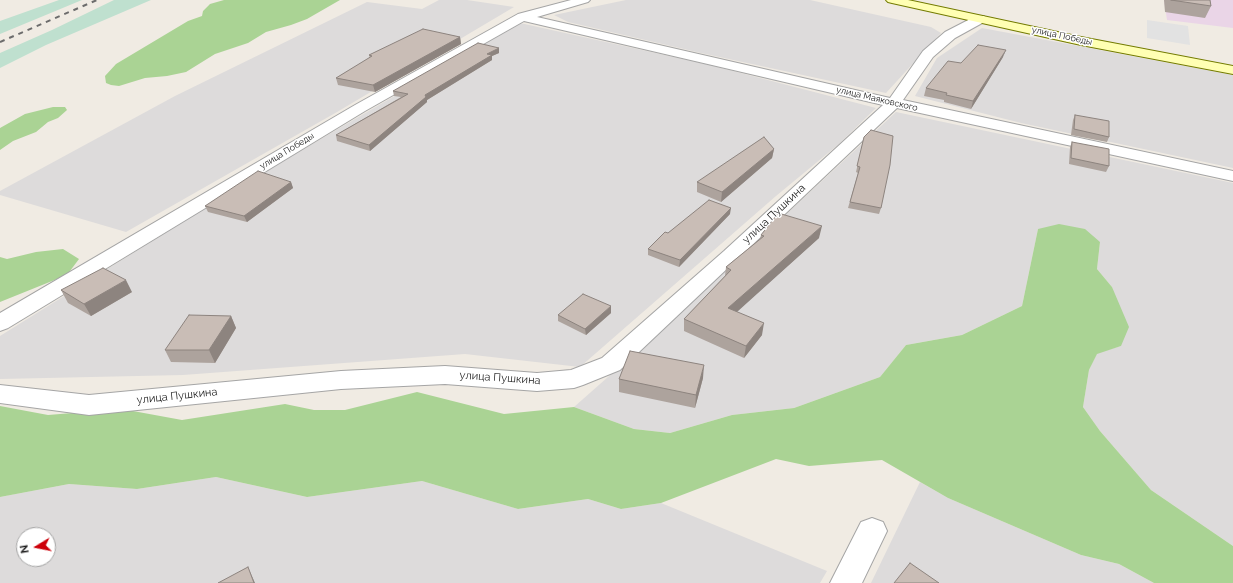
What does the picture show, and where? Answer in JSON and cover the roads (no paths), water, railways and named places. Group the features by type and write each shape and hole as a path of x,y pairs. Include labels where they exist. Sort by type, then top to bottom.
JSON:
{"street":[{"name":"улица Победы","path":"0,323 360,108 522,17 584,0"},
{"name":"улица Победы","path":"892,0 1081,41 1233,70"},
{"name":"улица Маяковского","path":"522,17 894,103 1233,176"},
{"name":"улица Пушкина","path":"0,394 89,405 341,380 445,374 537,382 574,379 611,364 731,255 894,103 928,54 950,36 980,19"},
{"path":"846,583 872,531"}],"railway":[{"path":"0,42 97,0"}]}
